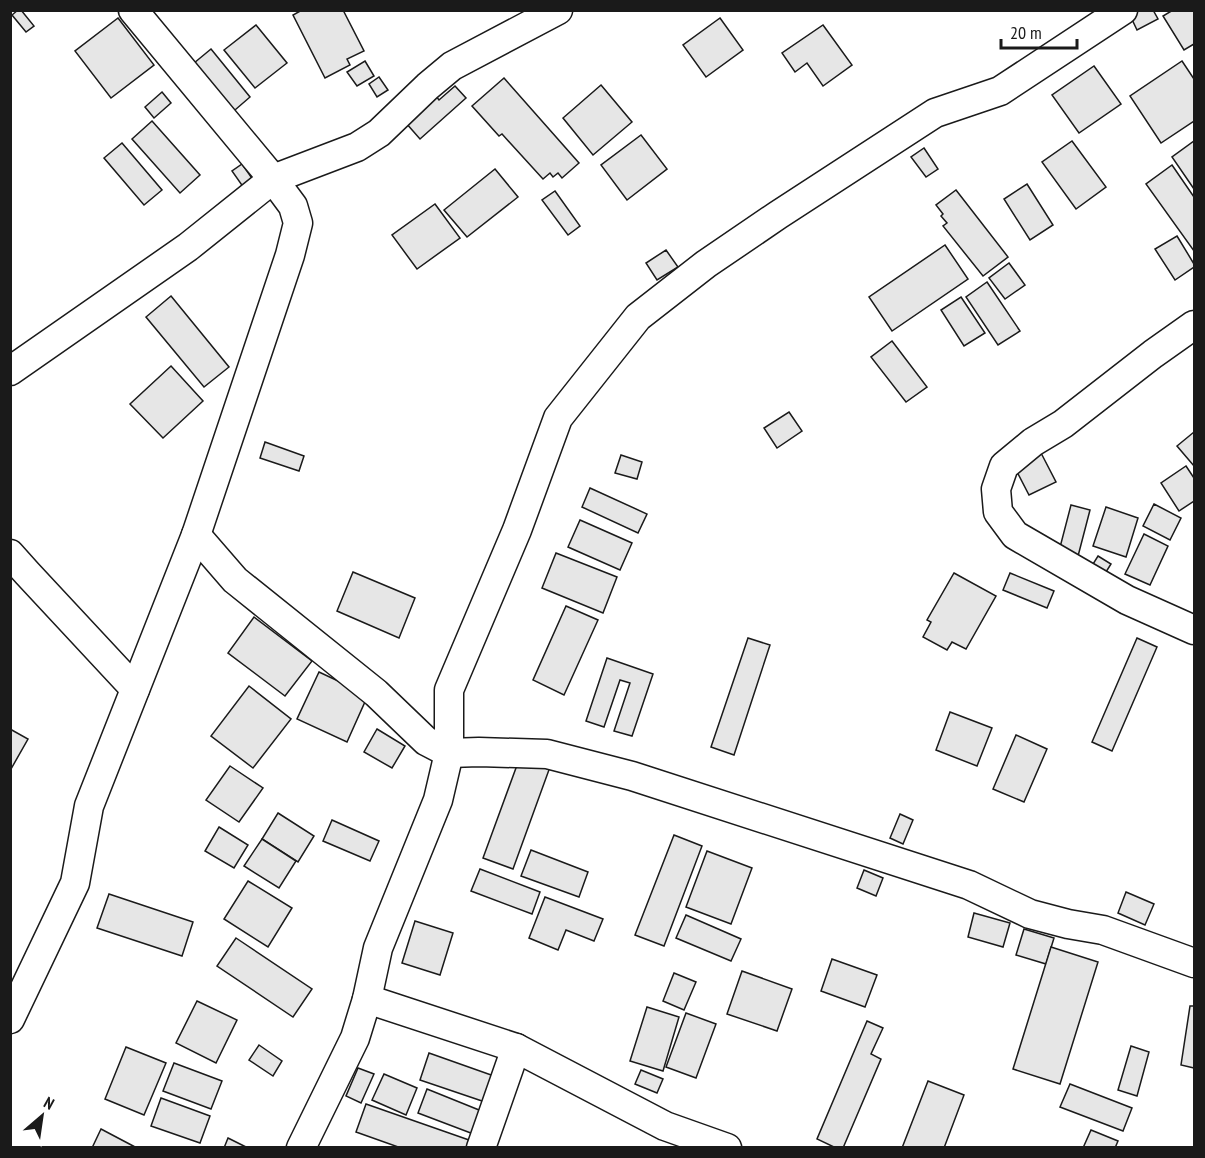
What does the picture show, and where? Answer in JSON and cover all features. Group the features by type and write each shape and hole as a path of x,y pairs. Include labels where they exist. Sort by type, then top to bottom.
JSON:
{"street":[{"path":"10,1019 75,883 89,806 196,535 290,255 298,223 293,206 273,178 133,10"},
{"path":"10,371 188,247 273,178 357,147 379,133 452,66 558,10"},
{"path":"301,1148 354,1038 367,999 378,948 438,800 449,753 449,690 517,530 558,418 638,317 706,264 935,112 1000,91 1123,10"},
{"path":"1194,325 1063,424 1018,454 1004,466 996,489 998,512 1015,535 1127,600 1194,630"},
{"path":"196,535 236,580 376,693 426,741 449,753 547,754 632,776 969,885 1030,914 1103,930 1194,963"},
{"path":"10,554 135,689"},
{"path":"367,999 516,1048 662,1137 727,1148"},
{"path":"481,1148 516,1048"}],"building":[{"path":"21,10 34,26 26,32 12,15"},
{"path":"302,10 343,10 364,51 347,59 350,65 325,78 293,15"},
{"path":"1135,10 1153,10 1158,19 1137,30 1129,13"},
{"path":"1173,10 1194,10 1194,44 1184,50 1163,16"},
{"path":"118,18 154,65 111,98 75,51"},
{"path":"720,18 743,50 706,77 683,45"},
{"path":"256,25 287,63 255,88 224,50"},
{"path":"823,25 852,65 823,86 807,63 795,72 782,53"},
{"path":"211,49 250,97 228,116 188,68"},
{"path":"365,61 374,76 357,86 347,72"},
{"path":"1182,61 1194,79 1194,121 1161,143 1130,96"},
{"path":"1094,66 1121,104 1079,133 1052,95"},
{"path":"379,77 388,90 377,97 369,84"},
{"path":"504,78 579,163 562,178 558,173 553,177 550,173 543,179 502,134 499,136 472,106"},
{"path":"601,85 632,122 593,155 563,118"},
{"path":"455,86 466,98 420,139 406,123 436,96 439,100"},
{"path":"162,92 171,103 154,118 145,107"},
{"path":"152,121 200,175 180,193 132,139"},
{"path":"641,135 667,169 627,200 601,165"},
{"path":"1072,141 1106,187 1076,209 1042,162"},
{"path":"1194,141 1194,189 1172,157"},
{"path":"122,143 162,190 144,205 104,158"},
{"path":"924,148 938,169 926,177 911,157"},
{"path":"242,164 256,184 246,191 232,171"},
{"path":"1172,165 1194,197 1194,251 1146,184"},
{"path":"495,169 518,197 467,237 444,210"},
{"path":"1027,184 1053,225 1030,240 1004,199"},
{"path":"956,190 1008,257 983,276 943,226 947,223 936,205"},
{"path":"555,191 580,226 568,235 542,200"},
{"path":"435,204 460,238 417,269 392,235"},
{"path":"1177,236 1194,267 1175,280 1155,249"},
{"path":"945,245 968,279 892,331 869,297"},
{"path":"666,250 678,267 657,280 646,263"},
{"path":"1009,263 1025,285 1005,299 989,278"},
{"path":"987,282 1020,331 998,345 966,297"},
{"path":"171,296 229,367 204,387 146,317"},
{"path":"961,297 985,333 964,346 941,310"},
{"path":"892,341 927,387 906,402 871,357"},
{"path":"171,366 203,401 163,438 130,404"},
{"path":"789,412 802,431 777,448 764,428"},
{"path":"1194,432 1194,466 1177,446"},
{"path":"265,442 304,456 299,471 260,458"},
{"path":"1040,451 1056,482 1029,495 1013,464"},
{"path":"621,455 642,462 637,479 615,473"},
{"path":"1186,466 1194,478 1194,501 1179,511 1161,483"},
{"path":"590,488 647,514 638,533 582,507"},
{"path":"1154,504 1181,518 1170,540 1143,526"},
{"path":"1071,505 1090,510 1077,560 1058,555"},
{"path":"1106,507 1138,518 1126,557 1093,546"},
{"path":"580,520 632,543 620,570 568,547"},
{"path":"1144,534 1168,546 1150,585 1125,574"},
{"path":"556,553 617,577 603,613 542,588"},
{"path":"1098,556 1111,564 1101,580 1088,572"},
{"path":"353,572 415,598 399,638 337,611"},
{"path":"954,573 996,596 966,649 952,642 947,650 923,637 931,622 927,620"},
{"path":"1010,573 1054,591 1047,608 1003,590"},
{"path":"566,606 598,620 564,695 533,680"},
{"path":"254,617 312,661 285,696 228,653"},
{"path":"748,638 770,645 734,755 711,747"},
{"path":"1137,638 1157,647 1112,751 1092,742"},
{"path":"607,658 653,674 632,736 614,731 630,683 620,680 604,727 586,721"},
{"path":"319,672 368,695 347,742 297,719"},
{"path":"249,686 291,719 253,768 211,736"},
{"path":"950,712 992,728 977,766 936,750"},
{"path":"10,729 28,739 11,769 10,769"},
{"path":"377,729 405,746 392,768 364,752"},
{"path":"1016,735 1047,749 1024,802 993,789"},
{"path":"520,757 550,767 513,869 483,858"},
{"path":"230,766 263,788 239,822 206,800"},
{"path":"278,813 314,836 298,862 262,839"},
{"path":"900,814 913,820 903,844 890,838"},
{"path":"332,820 379,841 370,861 323,841"},
{"path":"219,827 248,845 234,868 205,851"},
{"path":"674,835 702,846 664,946 635,935"},
{"path":"262,839 296,861 279,888 244,866"},
{"path":"531,850 588,872 579,897 521,876"},
{"path":"707,851 752,868 731,924 686,907"},
{"path":"480,869 540,892 532,914 471,891"},
{"path":"864,870 883,878 876,896 857,888"},
{"path":"248,881 292,908 268,947 224,919"},
{"path":"1126,892 1154,904 1145,925 1118,913"},
{"path":"109,894 193,922 182,956 97,928"},
{"path":"545,897 603,919 594,941 566,930 558,950 529,938"},
{"path":"974,913 1010,923 1003,947 968,937"},
{"path":"686,915 741,939 731,961 676,938"},
{"path":"415,921 453,933 440,975 402,963"},
{"path":"1024,929 1054,938 1046,964 1016,955"},
{"path":"236,938 312,989 293,1017 217,966"},
{"path":"1051,947 1098,962 1060,1084 1013,1069"},
{"path":"832,959 877,975 865,1007 821,991"},
{"path":"742,971 792,989 777,1031 727,1014"},
{"path":"674,973 696,982 684,1010 663,1001"},
{"path":"197,1001 237,1020 216,1063 176,1043"},
{"path":"1190,1006 1194,1006 1194,1068 1181,1065"},
{"path":"647,1007 679,1017 663,1071 630,1061"},
{"path":"686,1013 716,1024 696,1078 666,1067"},
{"path":"867,1021 883,1028 871,1054 881,1059 843,1148 836,1148 817,1139"},
{"path":"259,1045 282,1061 273,1076 249,1060"},
{"path":"1131,1046 1149,1052 1137,1096 1118,1090"},
{"path":"126,1047 166,1063 144,1115 105,1099"},
{"path":"429,1053 494,1076 485,1102 420,1080"},
{"path":"174,1063 222,1081 211,1109 163,1091"},
{"path":"358,1068 374,1074 361,1103 346,1096"},
{"path":"641,1070 663,1079 657,1093 635,1084"},
{"path":"384,1074 417,1088 406,1115 372,1100"},
{"path":"928,1081 964,1095 944,1148 902,1148"},
{"path":"1070,1084 1132,1108 1123,1131 1060,1107"},
{"path":"427,1089 484,1112 476,1135 418,1113"},
{"path":"161,1098 210,1116 200,1143 151,1126"},
{"path":"366,1104 469,1140 466,1148 401,1148 356,1132"},
{"path":"101,1129 137,1148 92,1148"},
{"path":"1091,1130 1118,1141 1115,1148 1083,1148"},
{"path":"228,1138 248,1148 224,1148"}]}
